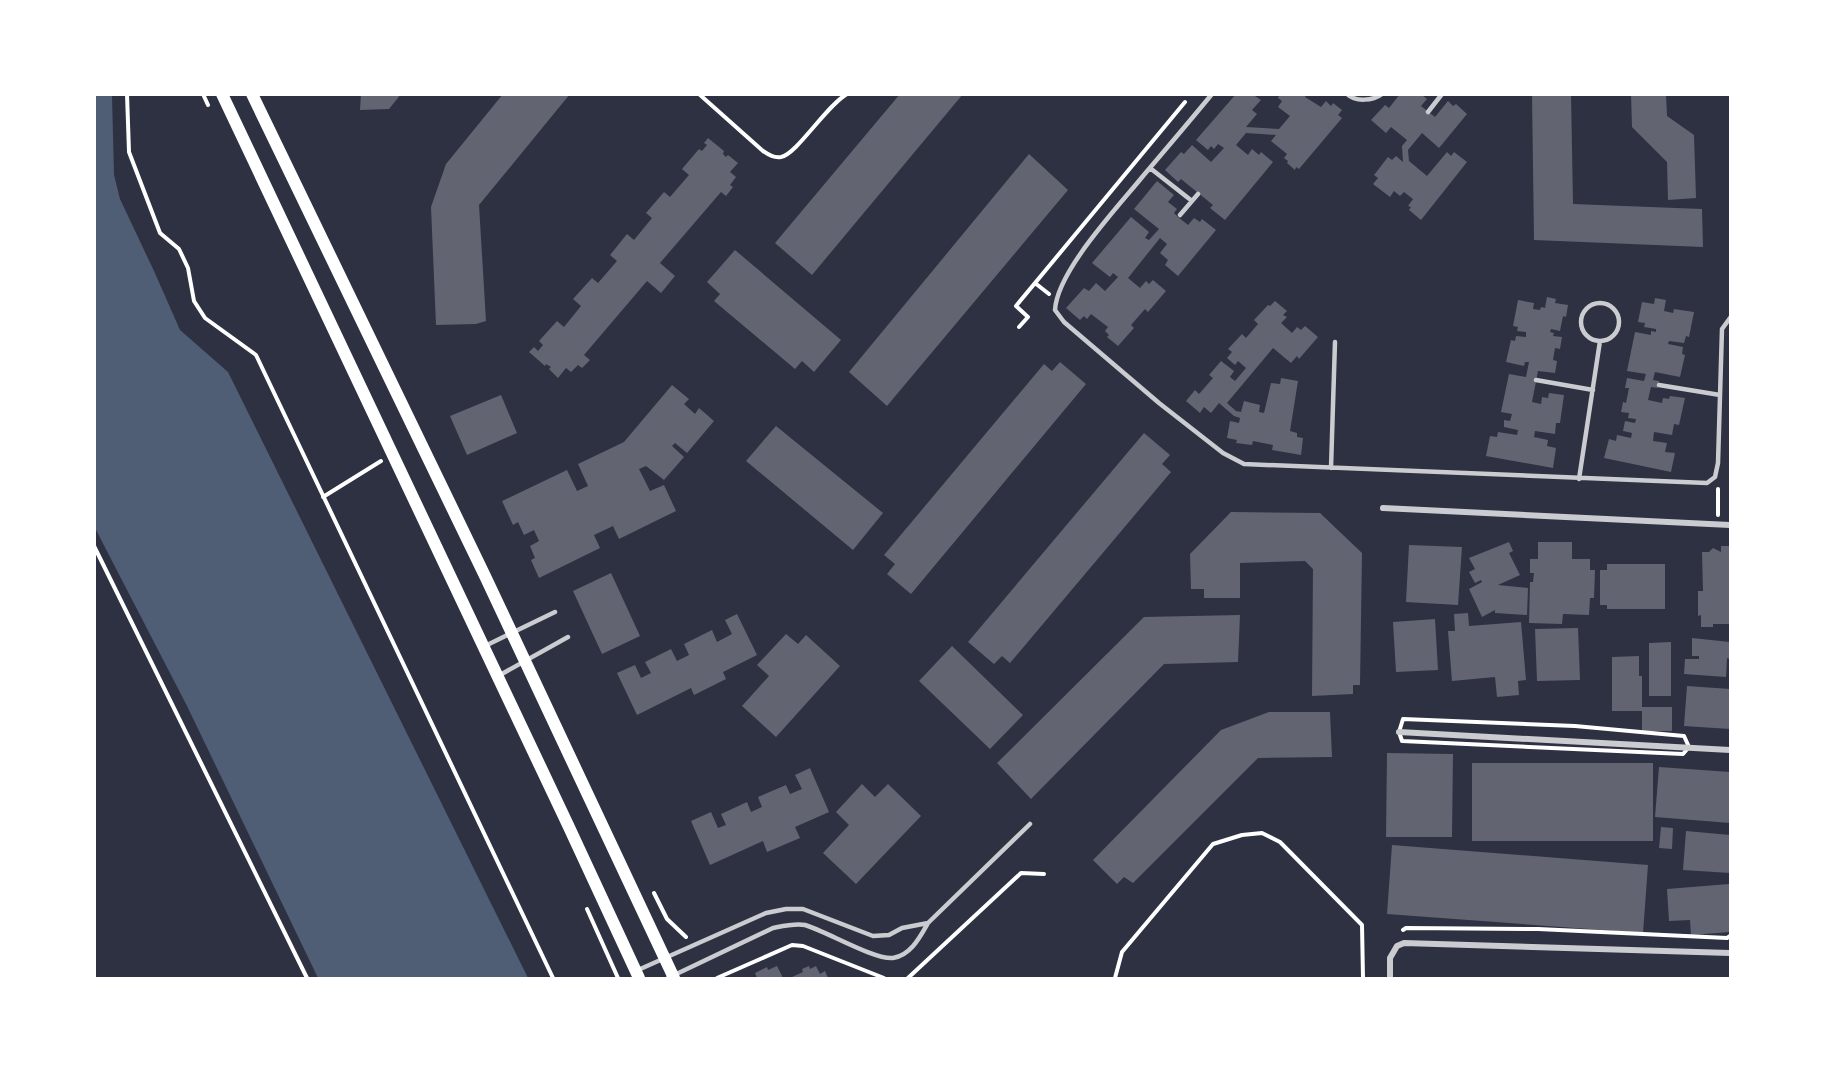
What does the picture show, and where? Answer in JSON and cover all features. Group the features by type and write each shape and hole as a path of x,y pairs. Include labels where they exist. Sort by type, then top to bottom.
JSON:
{"main road":[{"path":"222,94 637,975"},
{"path":"252,94 511,633 671,978"}],"street":[{"path":"1383,508 1731,525"},
{"path":"1399,732 1731,750"},
{"path":"1390,978 1390,958 1397,946 1404,943 1731,953"}],"lane":[{"path":"1212,94 1085,248 1066,277 1056,300 1055,310 1064,322 1160,403 1232,459 1244,464 1707,483 1715,477 1718,463 1722,329 1731,318"},
{"path":"1347,94 1354,100 1376,99 1382,94"},
{"path":"1428,112 1442,94"},
{"path":"1150,168 1192,201"},
{"path":"1180,215 1198,194"},
{"path":"1600,302 1612,306 1620,322 1612,338 1600,341 1588,337 1581,326 1581,319 1587,307 1600,302"},
{"path":"1579,479 1600,341"},
{"path":"1331,468 1335,342"},
{"path":"1536,380 1593,390"},
{"path":"1659,385 1720,395"},
{"path":"483,647 555,612"},
{"path":"497,677 568,638"},
{"path":"671,978 773,928 788,925 804,925 869,952 891,958 904,953 918,942 928,923 1030,824"},
{"path":"637,975 663,958 766,913 786,909 803,909 873,936 889,935 902,927 928,923"}],"path":[{"path":"127,94 129,152 160,234 179,249 188,268 194,301 205,318 256,355 553,978"},
{"path":"699,94 770,156 781,157 792,151 828,109 847,94"},
{"path":"1136,150 1141,155"},
{"path":"323,497 392,456"},
{"path":"1717,518 1719,494"},
{"path":"94,546 307,978"},
{"path":"1115,978 1122,952 1213,844 1242,835 1262,833 1280,842 1362,925 1363,978"},
{"path":"908,978 1021,873 1044,874"},
{"path":"1397,946 1395,936 1406,928 1538,929 1727,938 1731,936"},
{"path":"717,978 792,945 803,946 884,978"}],"water":[{"path":"94,95 112,95 114,175 120,199 180,330 228,372 528,978 318,978 187,706 95,528"}],"building":[{"path":"361,94 401,94 389,109 360,110"},
{"path":"503,94 570,94 479,205 486,321 476,324 436,325 431,207 446,164"},
{"path":"900,94 963,94 812,275 775,243"},
{"path":"1236,94 1256,94 1255,96 1261,100 1252,110 1257,114 1246,127 1279,129 1290,116 1278,107 1282,101 1278,98 1280,94 1307,94 1305,97 1321,107 1326,101 1331,106 1333,103 1342,110 1338,115 1342,118 1299,169 1296,167 1295,170 1284,158 1287,154 1271,141 1276,135 1246,133 1236,145 1248,155 1252,149 1259,155 1261,152 1273,162 1225,220 1210,208 1213,205 1181,179 1178,182 1165,170 1181,152 1184,154 1192,145 1211,162 1224,148 1218,144 1214,149 1211,146 1208,150 1196,140"},
{"path":"1400,94 1421,94 1427,99 1421,106 1435,117 1448,101 1453,106 1456,104 1467,114 1439,148 1422,133 1408,150 1409,161 1427,176 1447,152 1451,156 1454,152 1467,162 1421,220 1409,210 1411,207 1408,206 1413,199 1404,192 1400,196 1394,191 1390,197 1373,184 1378,178 1374,175 1388,157 1392,160 1396,156 1403,162 1402,146 1407,140 1391,127 1386,133 1371,120 1385,105 1389,108"},
{"path":"1532,94 1571,94 1573,204 1702,209 1703,247 1534,240"},
{"path":"1631,94 1666,94 1667,116 1694,135 1696,198 1668,200 1667,162 1632,127"},
{"path":"708,138 724,151 723,154 726,157 728,155 738,163 730,172 736,177 730,185 733,187 726,196 721,192 660,263 675,276 661,293 647,281 584,355 590,360 582,368 578,365 571,372 566,368 558,378 549,369 551,367 546,364 545,366 529,352 534,347 538,351 543,345 539,341 557,321 564,327 581,306 573,299 592,278 598,283 617,261 610,255 627,234 634,240 652,218 646,213 664,192 670,197 689,175 682,169 699,149 702,151 707,145 704,143"},
{"path":"1029,154 1068,190 887,406 849,372"},
{"path":"1157,181 1174,195 1168,202 1177,209 1174,213 1178,217 1188,225 1194,218 1200,222 1202,219 1216,230 1178,276 1165,265 1168,260 1160,253 1167,244 1160,238 1128,278 1140,288 1146,281 1149,284 1153,280 1166,291 1148,312 1145,309 1131,325 1134,328 1118,346 1107,337 1109,335 1105,331 1108,327 1091,314 1087,319 1084,316 1080,320 1066,308 1084,288 1089,291 1096,283 1105,291 1118,277 1113,273 1110,277 1092,263 1131,217 1149,232 1145,238 1149,240 1159,229 1134,209"},
{"path":"735,250 841,340 814,372 802,361 795,369 714,301 720,294 707,282"},
{"path":"1547,297 1556,299 1555,303 1568,305 1560,331 1551,329 1550,332 1554,333 1553,336 1562,337 1560,349 1555,348 1553,360 1557,361 1555,373 1538,371 1532,402 1541,404 1542,397 1548,398 1549,393 1564,395 1560,423 1556,423 1555,434 1535,431 1534,437 1548,440 1547,446 1556,448 1553,468 1486,456 1490,436 1497,437 1498,432 1517,435 1518,430 1504,427 1504,420 1510,421 1512,414 1501,412 1509,374 1526,377 1529,362 1525,362 1524,366 1506,362 1511,340 1515,341 1516,336 1526,337 1526,332 1517,331 1518,327 1513,326 1518,300 1534,303 1533,309 1540,310 1541,307 1545,308"},
{"path":"1655,298 1666,300 1664,311 1673,313 1674,309 1694,312 1689,337 1686,336 1684,343 1669,341 1668,344 1683,347 1682,354 1685,355 1680,377 1655,372 1653,380 1659,381 1659,385 1658,388 1651,387 1648,400 1662,403 1663,398 1669,399 1670,396 1685,398 1679,425 1674,424 1672,435 1654,432 1653,441 1667,443 1665,452 1675,453 1671,472 1604,458 1609,439 1616,441 1617,435 1631,438 1632,433 1623,431 1625,421 1635,423 1636,419 1628,418 1629,413 1621,412 1623,402 1626,403 1629,388 1625,388 1627,378 1644,381 1646,374 1627,371 1635,332 1651,335 1651,331 1656,332 1656,329 1644,327 1645,323 1638,322 1642,302 1654,304"},
{"path":"1275,301 1287,311 1283,315 1287,317 1281,323 1292,333 1297,327 1301,330 1305,326 1318,337 1299,359 1297,356 1291,363 1273,348 1227,403 1236,411 1241,412 1244,401 1260,405 1259,412 1264,413 1271,383 1280,384 1281,378 1298,381 1290,431 1297,433 1297,437 1303,438 1301,455 1272,450 1273,445 1253,441 1252,445 1236,443 1237,440 1227,438 1230,421 1239,423 1240,418 1234,416 1219,403 1211,413 1204,407 1200,413 1186,401 1195,390 1199,394 1213,378 1209,375 1221,361 1234,371 1230,377 1235,381 1246,368 1238,361 1235,365 1227,358 1232,352 1228,349 1242,334 1246,338 1258,324 1254,320"},
{"path":"1060,362 1086,384 911,594 887,574 895,564 884,555 1044,364 1052,371"},
{"path":"672,385 689,399 684,404 695,414 699,408 714,421 687,453 675,443 672,446 684,457 664,480 646,466 639,469 650,491 664,485 676,511 619,539 613,526 594,535 600,548 539,578 531,560 535,558 530,546 539,541 534,530 524,535 518,522 513,525 502,501 567,470 577,491 588,486 578,464 624,442"},
{"path":"501,395 517,433 467,455 450,416"},
{"path":"776,426 883,513 853,550 746,461"},
{"path":"1144,433 1170,455 1162,464 1171,472 1010,663 1002,656 994,664 968,642"},
{"path":"1231,512 1320,513 1362,553 1360,685 1353,685 1353,694 1312,696 1313,569 1305,561 1240,563 1240,598 1204,598 1204,589 1191,589 1190,554"},
{"path":"1509,542 1513,551 1509,553 1520,575 1498,585 1528,588 1527,615 1495,613 1495,610 1482,617 1469,589 1482,582 1481,580 1475,583 1469,572 1475,569 1469,558"},
{"path":"1538,542 1572,542 1572,559 1590,559 1590,570 1595,570 1594,598 1590,598 1589,615 1563,614 1562,624 1529,623 1530,582 1533,582 1534,573 1530,573 1530,559 1538,559"},
{"path":"1409,545 1462,547 1458,605 1406,602"},
{"path":"1721,546 1729,546 1730,624 1701,627 1701,615 1698,616 1698,591 1703,591 1702,552 1709,552 1713,548 1721,552"},
{"path":"1607,564 1665,564 1665,609 1607,609 1607,605 1600,605 1600,570 1607,570"},
{"path":"611,573 640,636 602,654 573,591"},
{"path":"1468,613 1469,626 1521,622 1526,680 1518,681 1519,695 1497,697 1495,677 1452,681 1448,631 1455,631 1454,614"},
{"path":"737,614 757,655 723,672 726,679 694,695 691,688 637,715 617,673 635,665 641,678 651,673 645,662 671,649 677,661 689,655 684,644 712,630 717,642 732,634 725,620"},
{"path":"1240,615 1238,662 1164,664 1031,799 997,763 1144,617"},
{"path":"1435,619 1438,670 1396,672 1393,622"},
{"path":"1578,628 1580,680 1537,681 1535,629"},
{"path":"786,634 798,644 806,635 840,666 776,737 742,706 769,676 757,665"},
{"path":"1692,638 1730,642 1730,659 1727,658 1726,677 1684,674 1685,659 1699,659 1699,656 1692,656"},
{"path":"1671,642 1671,696 1649,696 1649,643"},
{"path":"952,646 1023,715 990,749 919,681"},
{"path":"1639,656 1639,676 1642,676 1642,707 1672,707 1672,731 1642,731 1642,711 1612,711 1612,657"},
{"path":"1687,686 1730,689 1730,729 1684,726"},
{"path":"1269,712 1330,712 1332,757 1258,758 1133,883 1124,877 1117,884 1093,860 1221,730"},
{"path":"1387,753 1453,754 1452,837 1386,837"},
{"path":"1472,763 1653,763 1653,841 1472,841"},
{"path":"1659,767 1730,772 1730,823 1655,817"},
{"path":"810,768 829,812 795,827 800,838 767,852 763,841 710,865 691,821 711,812 718,828 726,825 721,814 747,802 751,812 762,807 758,797 786,785 790,794 802,789 795,775"},
{"path":"862,784 875,797 888,784 921,816 856,884 823,853 849,825 836,812"},
{"path":"1661,827 1673,828 1672,849 1659,848"},
{"path":"1686,831 1730,835 1730,873 1683,870"},
{"path":"1392,845 1648,865 1643,933 1387,914"},
{"path":"1729,884 1730,932 1691,935 1690,920 1669,921 1667,889"},
{"path":"777,966 783,978 757,978 755,973 767,967 768,970"},
{"path":"809,966 810,969 816,966 820,974 825,971 828,978 792,977"}]}
